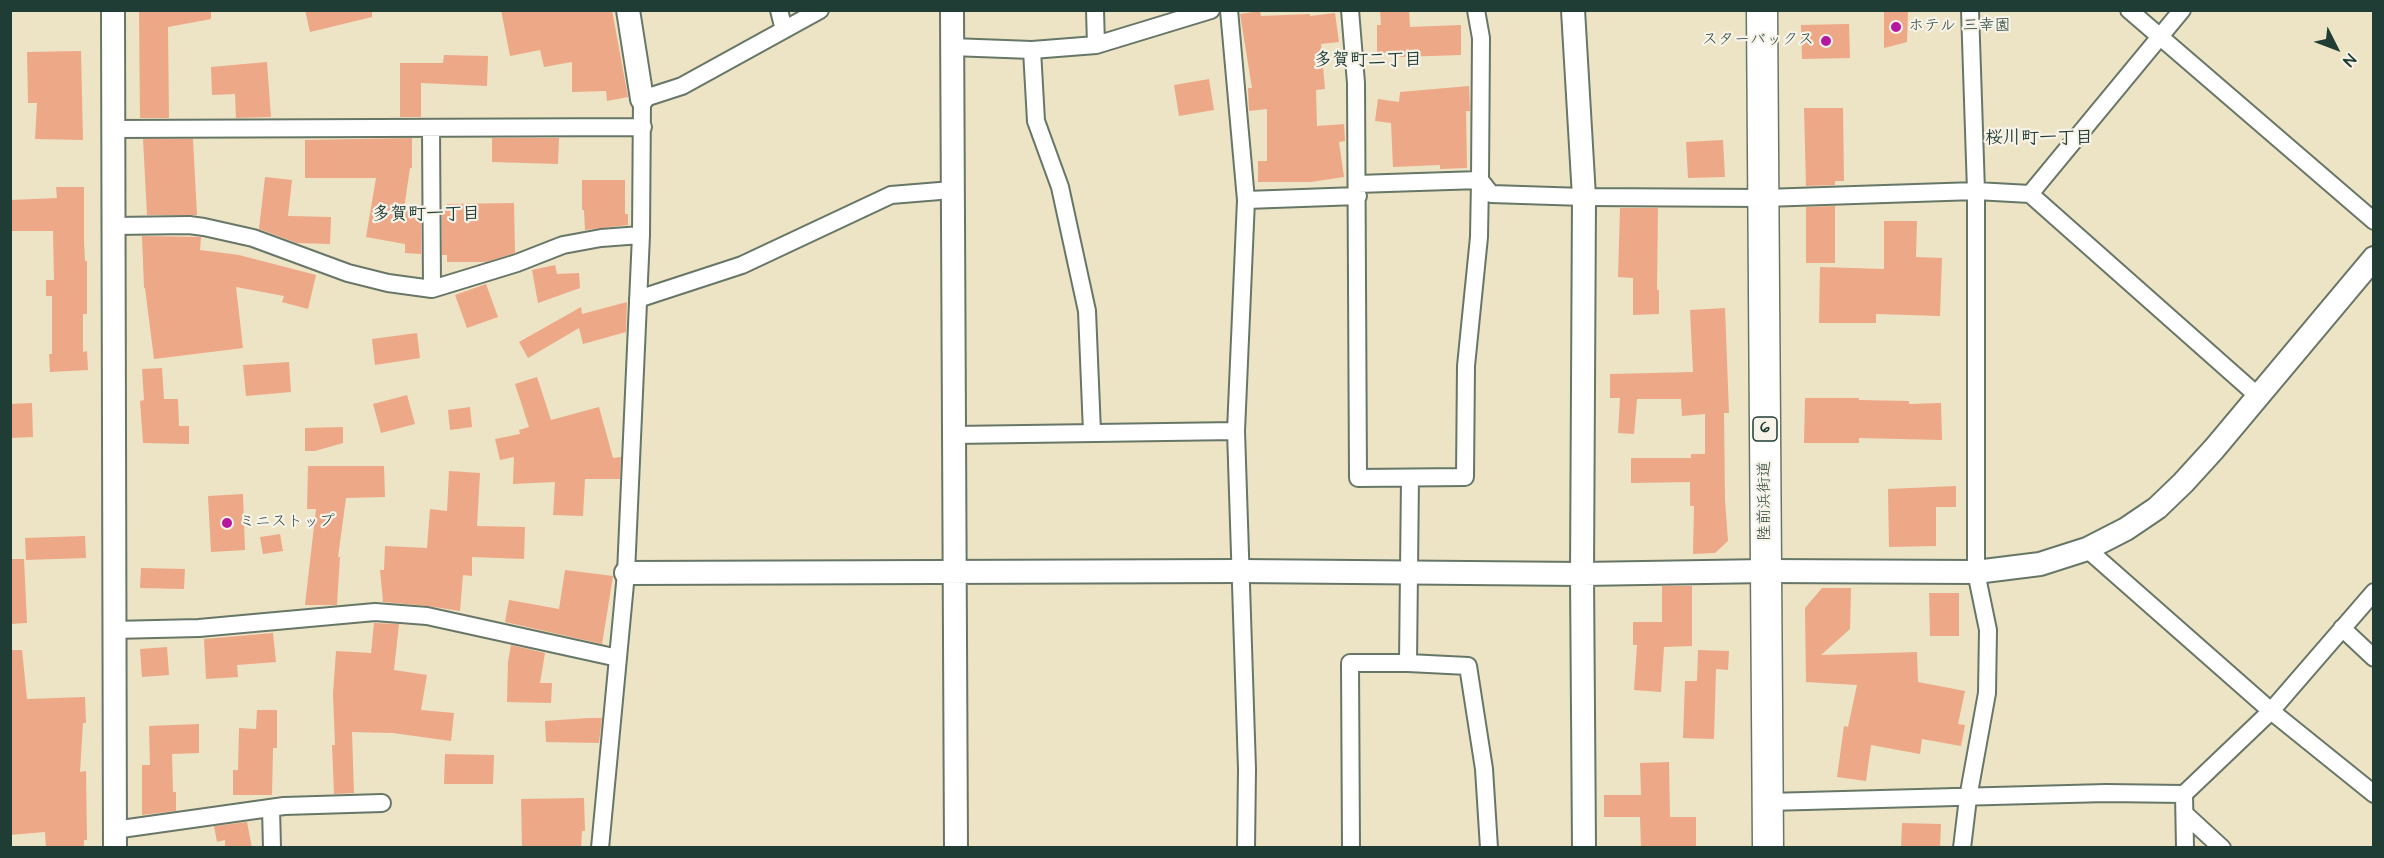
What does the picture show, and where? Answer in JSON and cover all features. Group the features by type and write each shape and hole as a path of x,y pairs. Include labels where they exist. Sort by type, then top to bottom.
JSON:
{"highway":[{"name":"陸前浜街道","path":"1762,10 1768,848"}],"street":[{"path":"113,10 114,839 271,808 382,803"},
{"path":"600,848 626,573 641,236 642,99 628,10"},
{"path":"778,10 784,30"},
{"path":"642,99 682,86 820,10"},
{"path":"952,10 956,848"},
{"path":"1095,10 1096,45"},
{"path":"951,47 1032,50 1096,45 1211,10"},
{"path":"1229,10 1246,200 1236,431 1247,769 1246,848"},
{"path":"1350,10 1356,83 1358,478 1465,477 1466,366 1479,237 1480,38 1476,10"},
{"path":"1573,10 1584,197 1582,574 1584,848"},
{"path":"1962,848 1968,798 1987,693 1988,630 1976,572 1976,191 1970,10"},
{"path":"2129,10 2373,221"},
{"path":"2030,194 2182,10"},
{"path":"1032,50 1036,121 1060,187 1087,311 1092,432"},
{"path":"113,129 643,127"},
{"path":"431,128 432,289"},
{"path":"1246,200 1480,180"},
{"path":"1480,180 1491,194 1584,197 1764,198 1976,191 2030,194 2258,396"},
{"path":"638,299 742,265 891,195 952,190"},
{"path":"114,226 189,225 204,227 253,238 348,273 388,283 432,289 517,263 563,245 601,238 641,236"},
{"path":"626,573 1976,572 2040,564 2087,549 2126,529 2157,508 2191,474 2370,269"},
{"path":"954,435 1236,431"},
{"path":"1408,663 1410,478"},
{"path":"2087,549 2271,711 2373,794"},
{"path":"1768,802 2106,793 2184,794 2271,711 2373,592"},
{"path":"113,630 199,628 375,612 428,616 618,658"},
{"path":"2342,628 2373,658"},
{"path":"1351,848 1350,663 1468,666 1484,769 1489,848"},
{"path":"2184,794 2185,848"},
{"path":"271,808 272,848"},
{"path":"2185,814 2222,848"}],"building":[{"path":"139,10 211,10 211,19 168,27 169,118 140,118"},
{"path":"305,10 372,10 372,17 310,32"},
{"path":"501,10 612,10 628,97 607,101 606,91 572,92 572,62 544,67 540,50 510,56"},
{"path":"1380,10 1409,10 1410,27 1461,25 1461,55 1400,57 1400,52 1377,53 1377,25 1381,25"},
{"name":"ホテル 三幸園","path":"1884,10 1908,10 1907,42 1884,48"},
{"path":"1260,11 1261,16 1310,14 1310,16 1335,13 1339,42 1321,44 1325,89 1316,90 1317,126 1344,124 1345,141 1339,142 1344,177 1311,182 1258,182 1258,161 1267,161 1267,109 1249,111 1248,88 1252,88 1240,14"},
{"name":"スターバックス","path":"1849,24 1850,58 1802,59 1801,25"},
{"path":"81,51 83,140 35,139 37,103 28,103 27,52"},
{"path":"444,55 488,56 487,86 421,83 421,117 400,117 400,63 443,63"},
{"path":"267,62 271,117 236,118 235,94 212,95 211,67"},
{"path":"1209,79 1214,110 1179,116 1174,85"},
{"path":"1469,86 1470,111 1466,111 1467,168 1440,169 1440,165 1393,167 1391,123 1375,121 1378,99 1399,102 1400,92"},
{"path":"1804,108 1843,108 1844,181 1835,181 1835,185 1806,186"},
{"path":"412,138 412,168 410,168 404,209 421,209 421,254 405,253 405,244 366,237 376,178 305,178 305,140"},
{"path":"492,138 559,138 558,164 492,162"},
{"path":"143,139 193,139 197,215 147,215"},
{"path":"1723,140 1725,177 1688,178 1686,142"},
{"path":"265,177 292,180 288,216 331,217 330,244 297,243 259,229"},
{"path":"582,180 625,180 625,214 628,214 628,225 585,230"},
{"path":"56,187 84,187 87,314 83,314 83,352 87,351 88,370 50,372 52,296 46,296 46,280 54,280 53,231 10,231 10,200 57,198"},
{"path":"514,203 515,253 486,262 447,262 447,255 442,255 442,210 447,210 447,204"},
{"path":"1835,206 1835,263 1806,263 1806,207"},
{"path":"1620,208 1658,208 1659,314 1633,315 1633,278 1618,277"},
{"path":"1884,221 1917,221 1916,257 1942,258 1940,316 1876,314 1876,323 1819,323 1820,267 1884,269"},
{"path":"142,236 201,237 200,250 239,255 316,275 308,309 282,302 284,296 236,287 243,348 154,359 144,288"},
{"path":"555,265 557,274 579,273 580,288 538,303 532,270"},
{"path":"486,284 498,317 467,328 455,295"},
{"path":"627,302 626,332 583,344 579,328 528,358 519,342 581,307 582,314"},
{"path":"1725,308 1729,413 1724,413 1728,541 1715,553 1693,554 1694,506 1690,506 1690,482 1631,483 1631,458 1691,458 1691,454 1705,454 1705,414 1682,416 1681,399 1637,399 1634,434 1618,433 1620,398 1610,398 1610,374 1693,372 1690,310"},
{"path":"417,333 420,358 375,365 372,339"},
{"path":"289,362 291,392 246,396 243,365"},
{"path":"162,368 164,399 178,399 179,426 189,426 189,444 143,443 140,401 144,400 142,369"},
{"path":"537,377 551,420 599,407 613,458 621,457 620,479 585,479 583,516 553,515 555,482 513,484 514,457 500,460 495,439 520,434 519,430 529,427 515,384"},
{"path":"407,395 415,424 381,433 373,404"},
{"path":"1805,398 1859,398 1859,400 1909,401 1909,404 1941,403 1942,440 1859,438 1859,443 1804,443"},
{"path":"32,403 33,437 10,438 10,404"},
{"path":"470,407 472,427 450,430 448,410"},
{"path":"343,427 343,443 315,451 305,451 305,428"},
{"path":"308,466 384,466 385,497 346,498 338,557 340,557 337,605 305,605 316,509 307,509"},
{"path":"449,471 480,473 477,526 525,527 524,559 472,557 472,576 463,575 460,611 383,602 380,570 384,570 385,546 427,548 430,509 447,511"},
{"path":"1956,486 1956,507 1936,507 1936,546 1889,547 1888,489"},
{"name":"ミニストップ","path":"243,494 245,550 211,552 208,496"},
{"path":"280,534 283,551 263,554 260,537"},
{"path":"85,536 86,558 26,560 25,538"},
{"path":"10,559 24,559 27,623 10,624"},
{"path":"141,568 185,569 184,589 140,588"},
{"path":"565,570 613,576 602,644 505,622 509,600 559,609"},
{"path":"1662,586 1692,586 1692,646 1664,647 1661,692 1634,690 1637,645 1633,645 1633,622 1662,622"},
{"path":"1822,588 1851,588 1850,629 1821,655 1917,652 1918,682 1965,691 1958,724 1965,725 1961,746 1922,739 1920,754 1871,745 1866,781 1837,777 1844,726 1848,727 1857,685 1806,682 1805,608"},
{"path":"1929,593 1959,593 1959,636 1930,636"},
{"path":"374,623 399,624 394,670 427,675 421,710 454,713 451,741 393,733 352,732 354,793 334,794 332,745 335,745 333,694 336,651 371,653"},
{"path":"273,633 276,662 237,665 238,677 206,679 204,639"},
{"path":"511,645 545,653 540,683 552,683 551,703 507,702 508,662"},
{"path":"167,647 169,675 142,677 140,649"},
{"path":"10,650 22,650 27,699 85,697 86,723 83,723 80,772 86,771 87,840 84,840 84,848 46,848 45,832 10,835"},
{"path":"1698,650 1729,651 1728,670 1716,669 1714,739 1683,738 1685,681 1697,681"},
{"path":"257,710 277,710 277,748 273,748 272,795 233,795 233,770 238,770 239,728 256,729"},
{"path":"602,718 599,743 546,742 545,721"},
{"path":"199,724 199,753 172,754 176,811 142,815 142,765 150,765 149,726"},
{"path":"445,754 494,755 493,784 444,784"},
{"path":"1669,762 1670,817 1696,817 1696,848 1641,848 1640,817 1604,817 1604,795 1641,795 1640,763"},
{"path":"584,798 585,831 582,831 581,848 522,848 521,799"},
{"path":"247,822 252,848 225,848 225,840 217,842 214,826"},
{"path":"1902,823 1941,824 1940,848 1901,848"}],"place":[{"name":"ホテル 三幸園","path":"1896,27"},
{"name":"スターバックス","path":"1826,41"},
{"name":"ミニストップ","path":"227,523"}],"district":[{"name":"多賀町二丁目","path":"1368,61"},
{"name":"桜川町一丁目","path":"2039,139"},
{"name":"多賀町一丁目","path":"426,215"}]}
